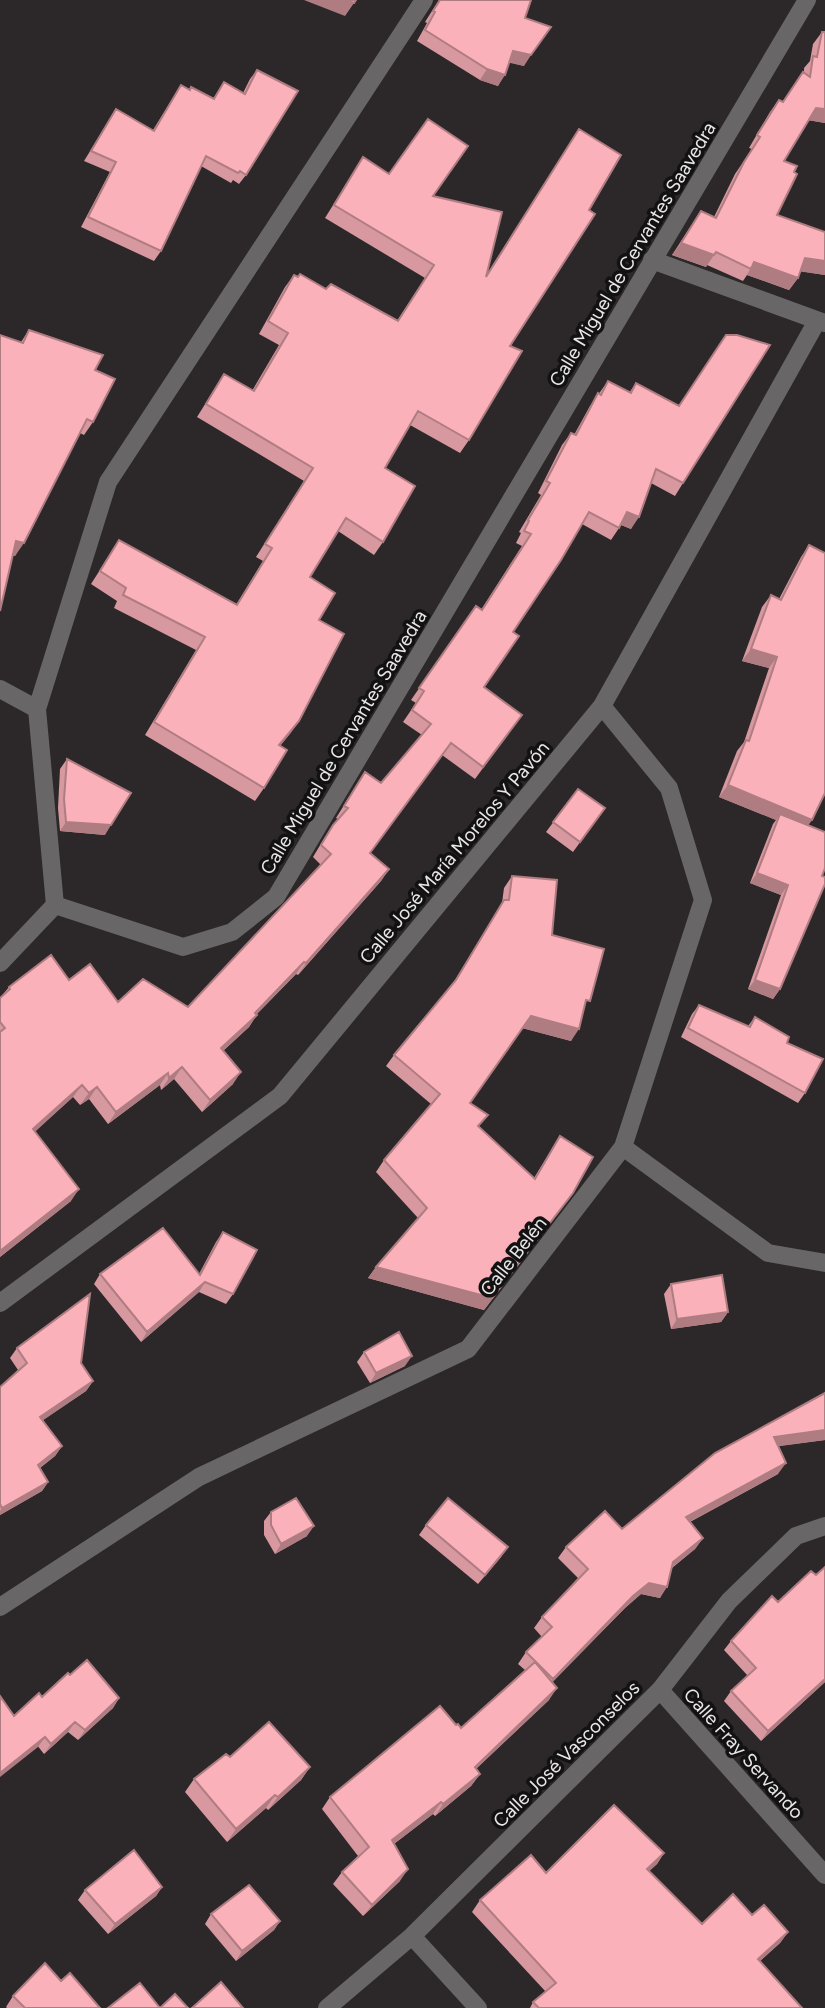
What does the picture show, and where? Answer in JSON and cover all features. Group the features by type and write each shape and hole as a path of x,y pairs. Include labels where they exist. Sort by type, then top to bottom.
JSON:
{"street":[{"path":"0,963 55,905 37,709 108,482 424,0"},
{"name":"Calle Miguel de Cervantes Saavedra","path":"55,905 183,947 232,932 276,897 807,0"},
{"path":"652,260 821,322"},
{"name":"Calle José María Morelos Y Pavón","path":"0,1303 279,1096 602,706 821,322"},
{"path":"0,689 37,709"},
{"name":"Calle Belén","path":"0,1607 199,1477 468,1349 623,1147 704,900 669,788 602,706"},
{"path":"623,1147 768,1253 825,1263"},
{"name":"Calle José Vasconselos","path":"327,2008 412,1936 660,1690 729,1601 796,1536 825,1526"},
{"name":"Calle Fray Servando","path":"660,1690 825,1875"},
{"path":"412,1936 478,2008"}],"building":[{"path":"440,0 531,0 525,18 551,27 531,55 513,51 505,75 487,69 425,30"},
{"path":"822,32 825,32 825,109 816,108 784,161 797,166 794,172 797,174 777,215 825,232 825,261 805,258 798,278 754,262 751,269 716,252 714,255 681,243 701,211 716,218 744,162 760,137 757,135 779,100 783,102 803,72 810,77 813,56 817,57"},
{"path":"257,70 298,91 246,175 206,156 161,251 88,217 116,162 91,151 116,109 154,131 181,85 214,99 224,82 245,94"},
{"path":"428,119 468,146 433,196 502,212 486,277 579,129 621,155 589,210 595,214 510,346 522,351 469,440 418,411 385,468 415,486 383,542 346,518 310,577 335,593 319,620 344,634 299,721 279,745 287,750 264,788 154,722 205,637 123,595 126,588 100,571 119,540 237,605 272,548 265,544 313,468 206,404 224,374 254,391 288,333 268,321 294,275 298,277 300,274 326,289 331,284 398,321 434,265 334,205 363,157 389,174"},
{"path":"29,330 103,355 95,370 115,379 93,422 87,419 24,543 16,541 0,611 0,335 23,343"},
{"path":"726,335 737,335 770,345 683,483 656,469 639,517 627,512 619,528 589,512 513,632 519,636 484,687 522,715 483,767 451,743 370,853 389,869 306,963 304,962 255,1013 257,1015 221,1048 241,1072 210,1100 182,1067 169,1078 168,1073 116,1112 97,1087 89,1093 82,1085 33,1129 79,1189 0,1251 0,1032 5,1028 0,1022 0,998 9,987 51,955 69,980 90,964 118,1002 143,979 188,1007 331,854 321,845 348,808 344,806 365,772 381,783 431,724 412,710 424,691 419,688 476,606 482,610 531,534 524,531 550,483 546,481 571,433 576,435 598,393 601,395 608,381 631,393 636,383 679,406"},
{"path":"809,545 825,553 825,793 812,820 728,785 746,740 749,741 777,657 751,649 771,595 781,600"},
{"path":"67,759 131,793 111,825 66,822 64,799"},
{"path":"578,789 605,808 580,842 553,822"},
{"path":"780,814 825,832 825,868 822,876 825,877 825,884 780,989 755,980 788,885 757,873"},
{"path":"512,876 557,880 552,935 604,949 590,1001 586,1000 579,1029 531,1016 470,1103 488,1115 478,1126 535,1179 560,1136 593,1157 573,1193 492,1298 376,1267 427,1208 384,1160 440,1094 394,1055 456,980 504,900 509,900"},
{"path":"699,1005 750,1027 755,1017 789,1037 787,1043 823,1059 805,1093 688,1028"},
{"path":"163,1228 200,1275 223,1232 257,1250 233,1294 205,1282 147,1332 100,1274"},
{"path":"722,1275 728,1312 677,1319 671,1284"},
{"path":"90,1294 81,1363 93,1381 40,1417 62,1446 38,1465 48,1482 2,1508 0,1387 27,1363 17,1348"},
{"path":"399,1332 412,1356 376,1373 364,1352"},
{"path":"825,1393 825,1430 774,1437 786,1463 686,1517 703,1538 673,1562 667,1587 649,1583 633,1596 553,1679 526,1652 552,1627 542,1617 588,1569 566,1547 605,1511 622,1529 715,1453"},
{"path":"296,1498 314,1526 281,1544 271,1525 271,1512"},
{"path":"448,1498 508,1547 485,1575 426,1525"},
{"path":"825,1567 825,1679 768,1731 731,1691 756,1668 731,1641 772,1596 778,1602 811,1571 816,1575"},
{"path":"87,1660 119,1698 85,1730 75,1722 51,1744 45,1737 0,1773 0,1696 14,1716 39,1693 42,1697"},
{"path":"535,1662 557,1688 475,1767 480,1774 392,1840 408,1869 372,1905 342,1872 369,1847 330,1797 440,1706 461,1728"},
{"path":"269,1722 310,1767 278,1797 275,1795 236,1829 194,1779 226,1754 230,1757"},
{"path":"614,1805 664,1853 647,1869 702,1924 733,1894 752,1915 764,1905 788,1932 758,1959 802,2008 539,2008 533,2002 556,1983 480,1900 531,1855 546,1873"},
{"path":"134,1850 162,1887 115,1924 85,1890"},
{"path":"249,1885 280,1921 242,1951 211,1914"},
{"path":"45,1963 61,1981 70,1973 100,2008 25,2008 13,1996"},
{"path":"221,1982 243,2008 192,2008"},
{"path":"140,1983 160,2008 108,2008"},
{"path":"175,1994 188,2008 160,2008"}]}
